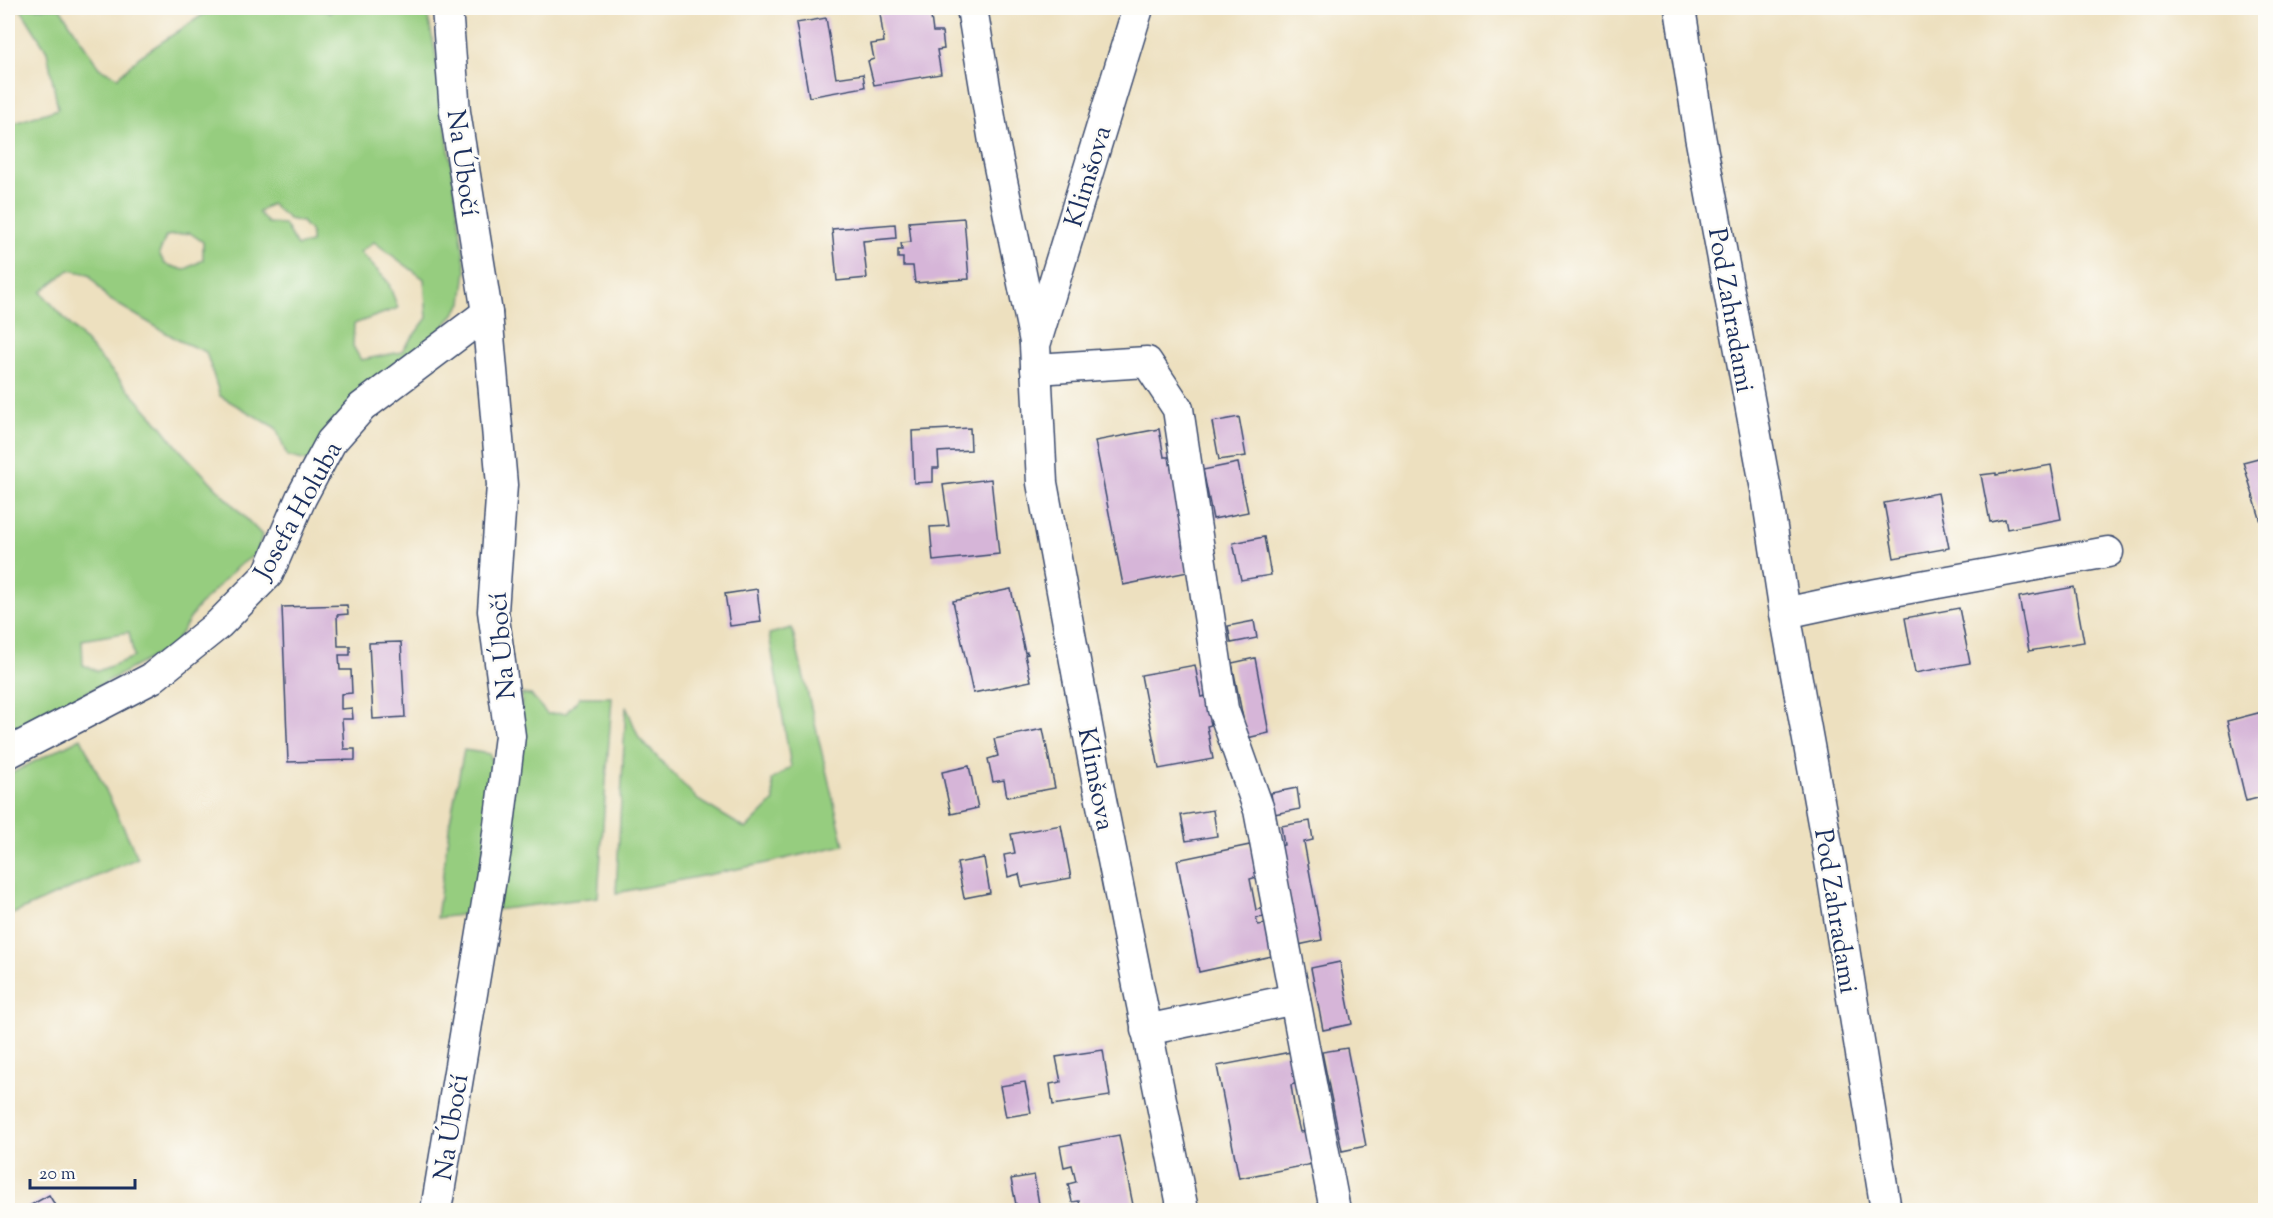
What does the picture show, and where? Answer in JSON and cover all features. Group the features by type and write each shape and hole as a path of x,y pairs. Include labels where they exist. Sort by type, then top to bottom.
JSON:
{"street":[{"name":"Na Úbočí","path":"436,1210 496,849 510,736 493,611 502,485 487,313 456,112 447,8"},
{"name":"Klimšova","path":"972,8 994,142 1036,357 1042,483 1146,1030 1183,1210"},
{"name":"Klimšova","path":"1036,357 1138,8"},
{"name":"Pod Zahradami","path":"1680,8 1700,136 1767,495 1785,613 1831,867 1886,1210"},
{"name":"Josefa Holuba","path":"8,753 152,678 219,624 268,574 301,498 331,442 362,407 487,313"},
{"path":"1036,357 1147,362 1178,409 1224,709 1259,810 1335,1210"},
{"path":"1785,613 2108,552"},
{"path":"1146,1030 1295,999"}],"green space":[{"path":"20,8 60,8 99,68 118,77 139,57 213,8 309,8 330,12 336,8 426,8 435,50 466,270 462,303 435,339 374,379 322,439 311,462 287,456 276,428 220,396 206,352 180,341 107,298 89,274 69,270 41,292 180,450 262,535 257,553 237,567 196,609 173,646 8,735 8,125 58,109 47,51","holes":["271,204 289,219 302,222 311,232 311,243 297,246 284,224 268,223 258,212","190,233 203,242 203,260 184,270 165,264 159,254 166,236","374,242 424,279 427,318 401,352 361,360 353,346 354,324 398,308 388,282 360,252","129,632 134,657 98,671 83,665 82,640"]},
{"path":"792,628 844,845 616,893 626,706 639,738 698,800 746,829 774,801 772,780 791,767 769,634"},
{"path":"522,694 531,695 547,714 566,713 580,697 612,697 598,897 495,910 516,775"},
{"path":"81,738 138,858 8,916 8,775"},
{"path":"464,750 490,754 494,776 476,913 437,918 450,821"}],"building":[{"path":"917,8 931,17 933,32 942,32 944,49 937,50 941,74 874,85 868,61 874,59 871,44 884,42 880,13"},
{"path":"826,18 836,78 863,74 865,87 809,97 796,23"},
{"path":"964,218 969,279 915,283 913,266 903,266 903,258 898,258 898,250 902,250 901,243 911,242 909,222"},
{"path":"895,224 896,238 863,241 867,278 837,281 832,229"},
{"path":"1239,417 1246,456 1219,460 1212,422"},
{"path":"970,428 971,450 938,452 939,468 933,468 933,482 914,483 912,431"},
{"path":"1159,429 1164,457 1169,457 1186,544 1182,545 1188,572 1123,585 1095,441"},
{"path":"2266,456 2266,535 2265,535 2243,462"},
{"path":"1238,463 1248,512 1213,519 1203,470"},
{"path":"2051,465 2061,519 2007,529 2005,519 1990,522 1981,475 1996,473 1996,475"},
{"path":"991,479 999,554 933,561 930,527 949,526 943,485"},
{"path":"1938,493 1949,548 1894,558 1884,503"},
{"path":"1264,537 1271,575 1241,580 1233,543"},
{"path":"2074,587 2084,642 2029,651 2019,597"},
{"path":"757,589 761,622 730,626 725,594"},
{"path":"1011,589 1025,653 1028,654 1025,655 1031,681 973,693 953,601"},
{"path":"347,605 348,614 337,615 338,646 350,646 350,655 339,655 340,670 351,670 352,693 341,694 341,709 352,708 353,719 342,719 344,749 355,749 355,760 288,762 282,607"},
{"path":"1959,608 1970,663 1915,673 1905,618"},
{"path":"1254,621 1257,638 1231,643 1228,626"},
{"path":"401,642 405,717 373,719 369,643"},
{"path":"1255,658 1269,733 1247,738 1232,663"},
{"path":"1195,665 1201,697 1206,696 1211,725 1207,726 1213,759 1159,769 1141,675"},
{"path":"2262,712 2263,716 2266,715 2266,796 2246,801 2227,721"},
{"path":"1043,729 1055,788 1007,797 1004,780 993,782 988,759 998,756 994,739"},
{"path":"969,766 978,808 951,814 942,772"},
{"path":"1297,788 1300,809 1274,814 1271,793"},
{"path":"1213,810 1217,836 1186,841 1181,815"},
{"path":"1310,821 1313,840 1304,842 1322,940 1298,945 1279,846 1284,845 1281,826"},
{"path":"1061,825 1071,878 1022,887 1019,874 1008,877 1004,855 1015,853 1011,834"},
{"path":"1250,845 1257,877 1250,879 1256,910 1263,908 1264,917 1256,918 1258,925 1266,924 1272,956 1199,972 1177,860"},
{"path":"984,858 990,893 964,898 957,863"},
{"path":"1340,962 1352,1024 1323,1030 1311,968"},
{"path":"1347,1048 1366,1146 1342,1151 1322,1052"},
{"path":"1103,1050 1110,1096 1053,1105 1050,1084 1061,1082 1056,1057"},
{"path":"1291,1052 1297,1083 1291,1085 1295,1111 1300,1132 1307,1131 1313,1164 1239,1178 1217,1066"},
{"path":"1025,1082 1031,1113 1006,1117 1000,1086"},
{"path":"1119,1135 1134,1210 1081,1210 1079,1201 1072,1202 1068,1184 1076,1182 1072,1165 1064,1167 1060,1146"},
{"path":"1034,1175 1040,1210 1017,1210 1011,1179"},
{"path":"49,1195 58,1210 22,1210"}]}
